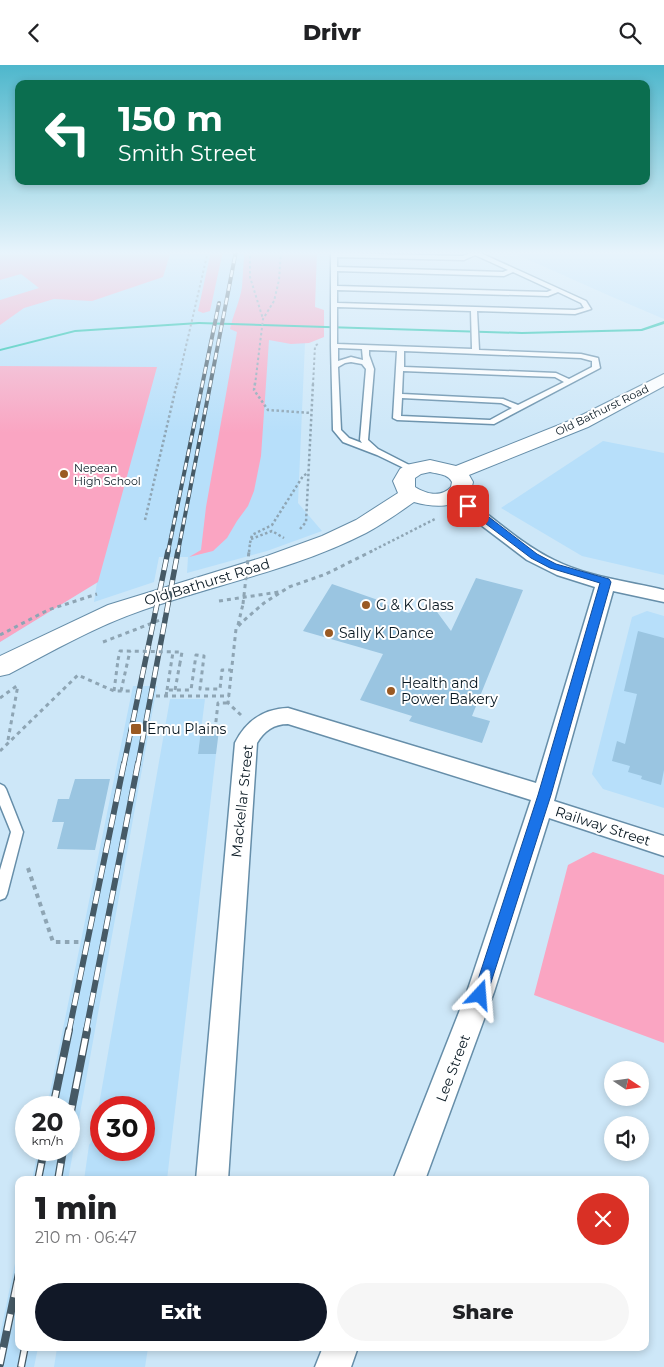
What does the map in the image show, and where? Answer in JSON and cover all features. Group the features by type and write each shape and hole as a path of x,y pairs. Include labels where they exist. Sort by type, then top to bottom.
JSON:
{"main road":[{"name":"Old Bathurst Road","path":"456,473 581,423 664,379"},
{"path":"440,466 456,473 463,482 461,502 428,500 406,490 403,481 404,476 413,469 440,466"},
{"name":"Old Bathurst Road","path":"0,667 106,614 187,586 273,562 329,541 358,528 412,494"}],"street":[{"path":"461,502 534,556 553,566 606,582 664,596"},
{"name":"Lee Street","path":"411,1176 472,1017 543,800 606,582"},
{"name":"Mackellar Street","path":"212,1176 246,752 250,734 274,717 288,716 543,800"},
{"name":"Railway Street","path":"543,800 664,846"}],"lane":[{"path":"334,312 337,430 346,440 380,453 413,469"},
{"path":"474,312 476,352"},
{"path":"334,346 581,356 595,360 596,368 490,422 397,417 401,349"},
{"path":"366,347 365,355 369,365 364,440 366,444 380,453"},
{"path":"335,366 349,359 359,360 369,365"},
{"path":"400,369 556,375 570,382"},
{"path":"398,396 503,401 517,408"},
{"path":"0,789 17,832 0,894"}],"path":[{"path":"145,520 194,312"},
{"path":"261,312 263,319"},
{"path":"267,312 263,319 254,390 268,410 311,413"},
{"path":"297,531 306,523 314,347 321,342"},
{"path":"228,703 236,629 242,614 252,535 272,525 303,476 308,473"},
{"path":"236,629 243,620 280,592 296,583 326,574 461,502"},
{"path":"251,541 272,531 279,535"},
{"path":"275,541 290,536"},
{"path":"248,549 257,547"},
{"path":"0,635 48,610 105,592"},
{"path":"217,601 280,592"},
{"path":"98,644 170,616"},
{"path":"114,691 120,651 182,652 175,690"},
{"path":"121,691 130,651"},
{"path":"166,696 173,652"},
{"path":"166,690 192,690 196,655 204,655 200,689 220,689 222,670 231,670"},
{"path":"0,751 78,675 114,691 132,691"},
{"path":"0,698 19,684 8,742"},
{"path":"156,696 229,695"},
{"path":"215,730 218,703 228,703 241,715"},
{"path":"28,869 53,942 79,943"}],"shaded area":[{"path":"0,312 306,312 298,503 322,531 267,551 187,573 188,557 159,557 154,582 94,602 97,582 0,642"},
{"path":"0,312 19,312 0,325"},
{"path":"235,312 324,312 324,337 309,343 291,344 269,340 261,456 254,491 248,506 227,538 213,551 189,557 201,550 206,507 237,332 230,329"},
{"path":"647,312 664,312 664,319"},
{"name":"Nepean High School","path":"0,366 157,367 98,582 0,642"},
{"path":"603,441 664,453 664,575 582,556 501,508"},
{"path":"647,611 664,616 664,808 603,789 592,774 632,617"},
{"path":"133,686 157,686 80,1113 80,1096 49,1096"},
{"path":"170,699 205,699 198,754 216,754 167,1176 85,1176 90,1144 90,1161 155,1161 155,1096 101,1096"},
{"path":"593,852 664,875 664,1043 534,995 568,865"},
{"path":"36,1161 71,1161 69,1176 33,1176"},
{"path":"15,1263 15,1351 37,1351 34,1367 0,1367 0,1335"},
{"path":"56,1351 148,1351 145,1367 54,1367"}],"building":[{"path":"476,578 523,590 472,716 490,721 482,743 409,721 412,716 360,700 383,654 303,631 332,584 408,613 432,605 451,631"},
{"path":"638,631 664,638 664,770 661,785 641,779 642,776 628,772 630,766 612,761 617,741 625,744 637,694 624,691"},
{"path":"201,730 219,730 216,754 198,754"},
{"path":"75,779 110,779 95,850 57,849 64,822 52,822 58,799 69,799"}],"waterway":[{"path":"0,350 75,331 199,323 522,333 642,330 664,322"}],"railway":[{"path":"168,552 217,312"},
{"path":"178,552 224,312"},
{"path":"124,764 168,551"},
{"path":"138,764 178,551"},
{"path":"69,1031 124,763"},
{"path":"86,1031 138,763"},
{"path":"55,1096 69,1030"},
{"path":"74,1096 87,1030"},
{"path":"39,1176 42,1161"},
{"path":"59,1176 61,1161"},
{"path":"0,1364 15,1292"},
{"path":"21,1367 24,1351"}],"place":[{"name":"Nepean High School","path":"64,474"},
{"name":"G & K Glass","path":"366,605"},
{"name":"Sally K Dance","path":"329,633"},
{"name":"Health and Power Bakery","path":"391,691"},
{"name":"Emu Plains","path":"136,729"}],"route":[{"path":"468,506 534,556 553,566 606,582 545,795 480,995"}]}
